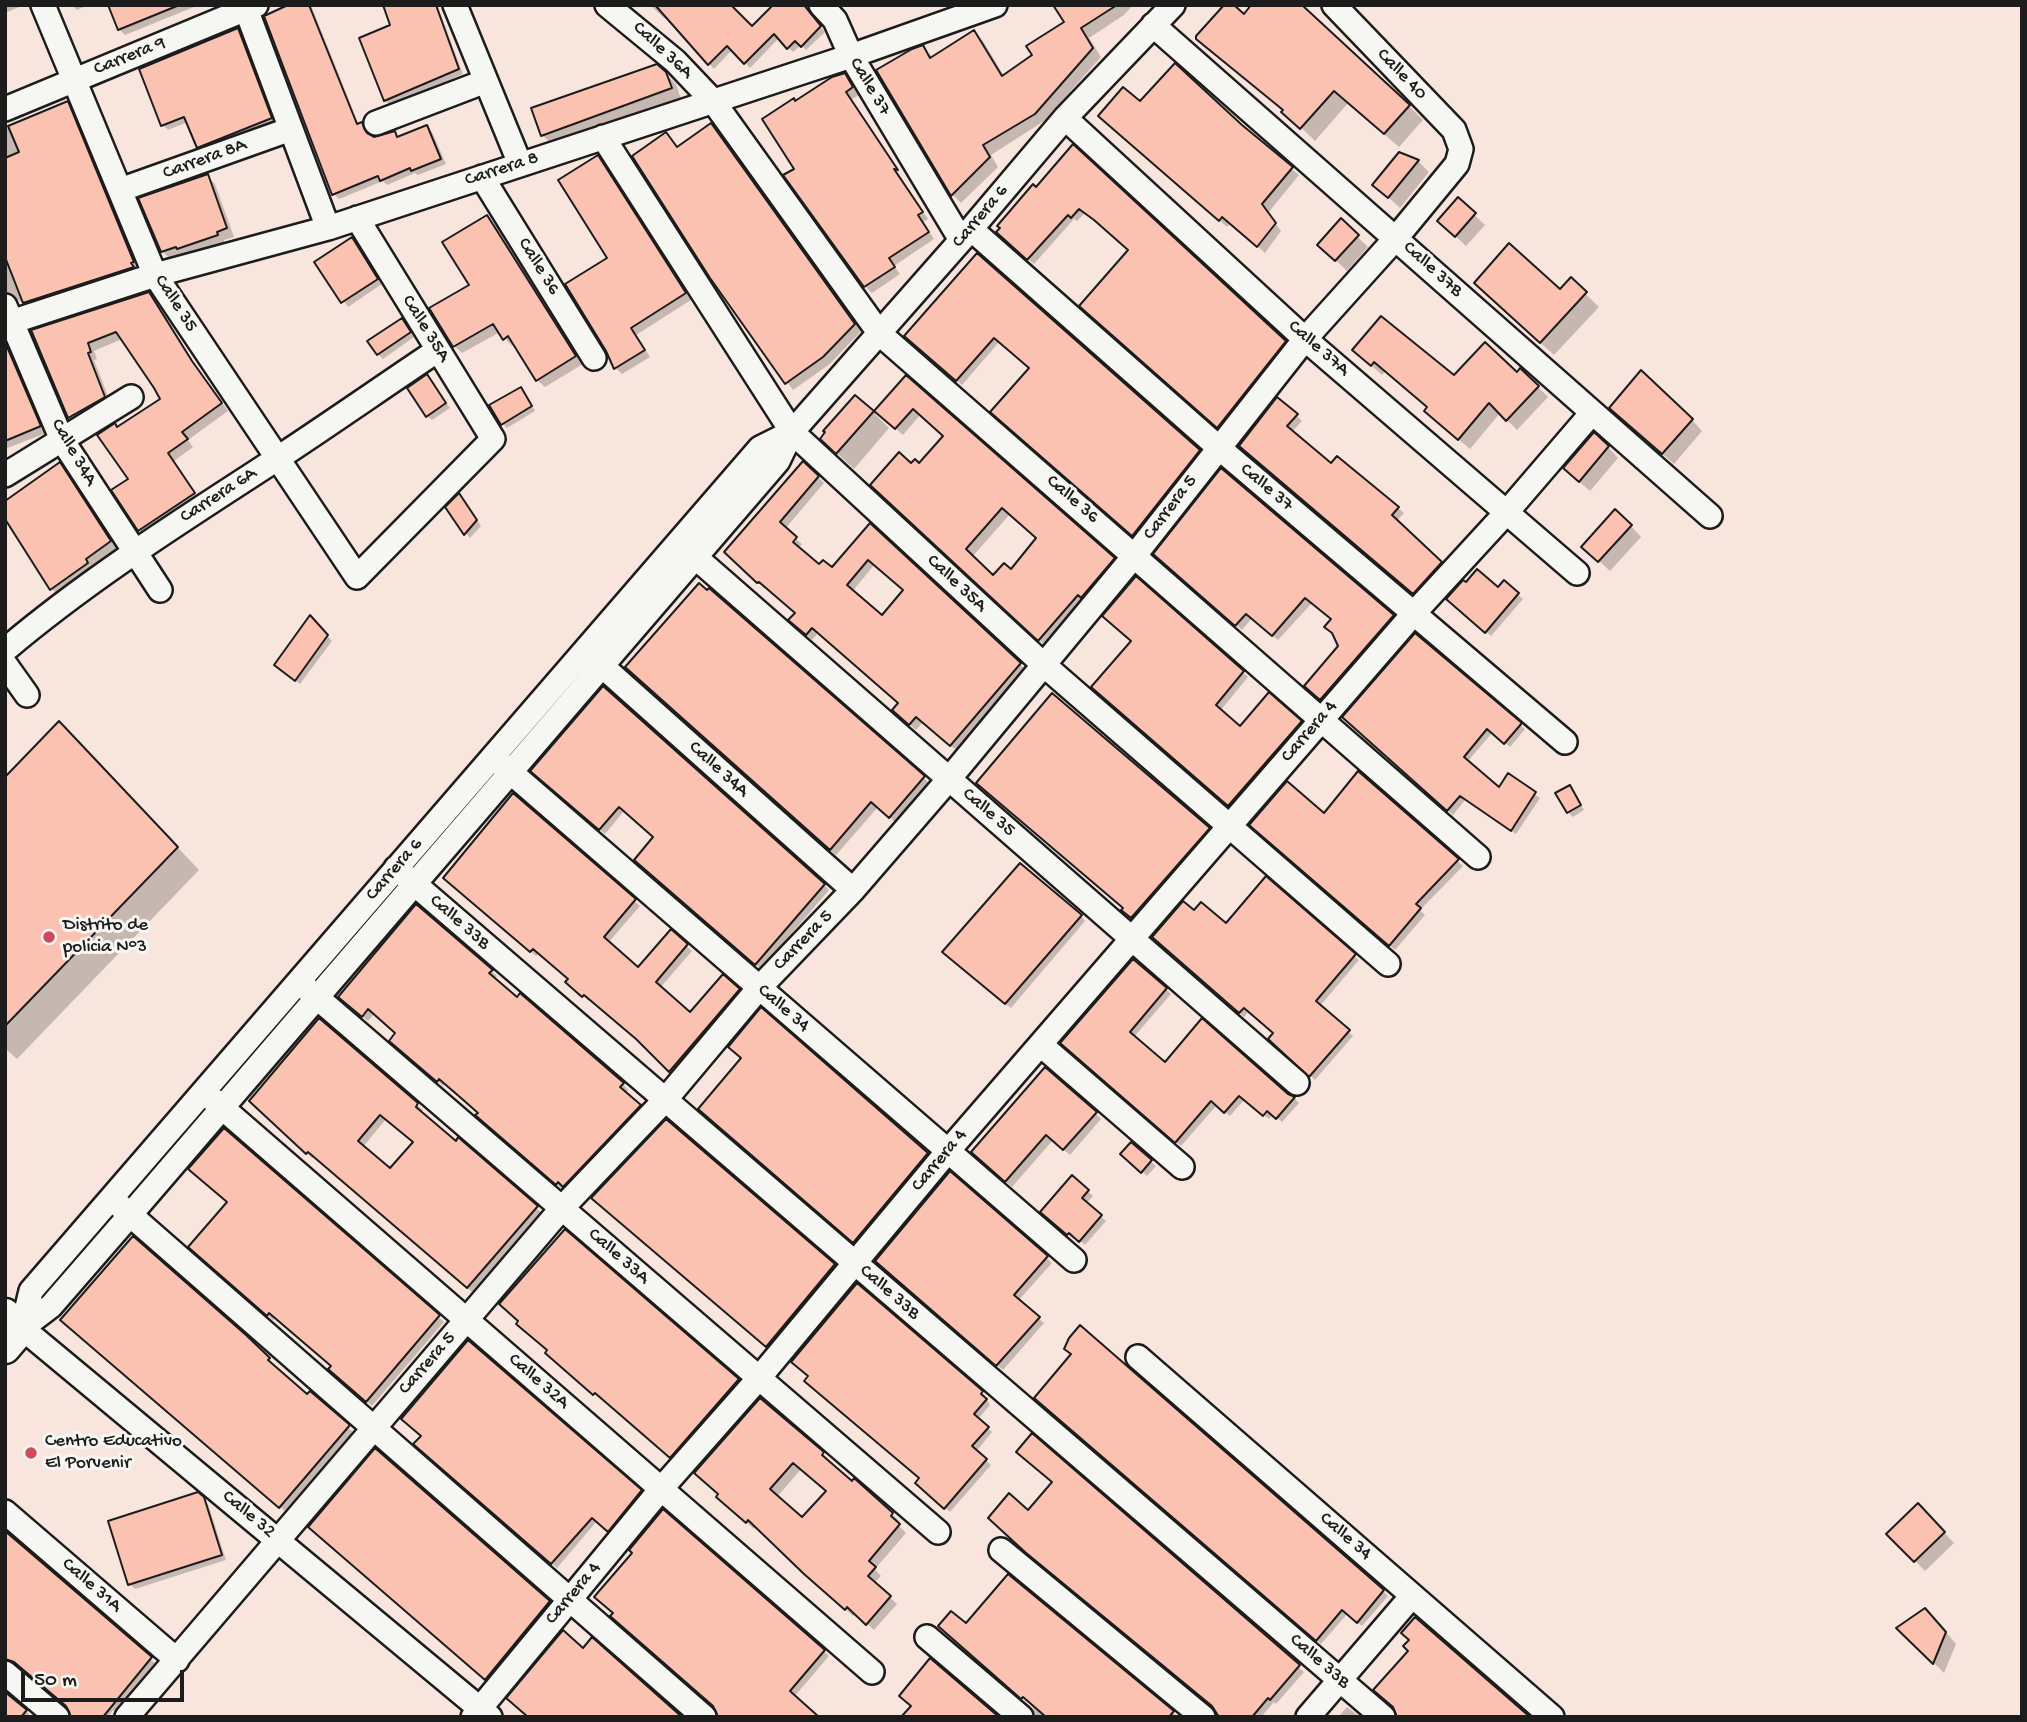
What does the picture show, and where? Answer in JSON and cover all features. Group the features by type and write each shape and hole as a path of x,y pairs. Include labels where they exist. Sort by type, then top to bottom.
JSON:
{"street":[{"name":"Calle 35","path":"43,5 155,275 356,576"},
{"path":"455,5 520,164"},
{"name":"Calle 36A","path":"607,5 675,61 713,101"},
{"name":"Calle 37","path":"821,5 835,20 850,56 966,235 1415,612 1565,742"},
{"name":"Carrera 6","path":"11,1330 31,1291 584,651 778,461 792,432 880,334 1065,118 1173,5"},
{"name":"Calle 40","path":"1334,5 1454,130 1461,149"},
{"name":"Carrera 8","path":"7,317 328,228 850,56 992,6"},
{"name":"Carrera 9","path":"5,109 251,7"},
{"path":"251,7 291,129 328,228"},
{"name":"Calle 37B","path":"1153,25 1396,238 1591,414 1710,516"},
{"path":"376,123 486,81"},
{"name":"Calle 36","path":"713,101 880,334 1478,857"},
{"name":"Calle 37A","path":"1065,118 1305,338 1577,573"},
{"name":"Carrera 8A","path":"120,190 291,129"},
{"name":"Calle 35A","path":"603,137 792,432 1044,665 1388,964"},
{"name":"Carrera 5","path":"127,1717 562,1209 665,1100 759,988 853,890 948,779 1135,555 1305,338 1396,238 1457,164 1461,149"},
{"name":"Calle 36","path":"482,177 594,358"},
{"name":"Calle 35A","path":"356,576 493,439 357,218"},
{"name":"Calle 34A","path":"7,317 62,440 160,590"},
{"name":"Carrera 6A","path":"5,650 34,625 134,551 277,459 438,350"},
{"path":"5,475 131,397"},
{"name":"Carrera 4","path":"481,1714 569,1599 759,1378 948,1151 1229,825 1591,414"},
{"name":"Calle 35","path":"687,550 1297,1083"},
{"name":"Carrera 6","path":"11,1330 51,1306 130,1215 602,666 687,550"},
{"name":"Calle 34A","path":"584,651 853,890"},
{"path":"5,664 27,695"},
{"name":"Calle 34","path":"493,757 1074,1260"},
{"name":"Calle 33B","path":"396,868 1383,1717"},
{"name":"Calle 33A","path":"298,982 938,1532"},
{"path":"1041,1045 1182,1167"},
{"name":"Calle 32A","path":"203,1091 872,1672"},
{"path":"111,1198 704,1717"},
{"name":"Calle 32","path":"11,1330 279,1541 481,1714"},
{"name":"Calle 34","path":"1138,1357 1552,1717"},
{"name":"Calle 31A","path":"5,1512 177,1660"},
{"path":"1001,1550 1203,1717"},
{"path":"1308,1717 1412,1596"},
{"path":"927,1637 1021,1717"},
{"path":"5,1673 57,1717"}],"building":[{"path":"108,5 177,5 177,6 118,30"},
{"path":"288,5 309,5 357,124 362,122 367,133 374,137 395,131 397,137 427,125 441,159 380,181 378,176 332,195 264,16"},
{"path":"383,5 436,5 459,69 384,101 359,38 390,25"},
{"path":"655,5 731,5 752,26 773,5 804,5 821,26 801,47 795,41 787,49 774,34 744,64 727,46 708,65"},
{"path":"1053,5 1117,5 1081,28 1093,48 1035,114 983,145 990,157 951,196 876,70 923,45 930,58 974,30 1002,76 1032,55 1026,46 1064,22"},
{"path":"1224,5 1234,5 1244,14 1251,5 1302,5 1410,105 1384,134 1334,91 1300,129 1281,112 1283,110 1196,39"},
{"path":"238,28 272,118 197,148 184,117 161,126 139,69"},
{"path":"1175,63 1242,125 1293,167 1262,204 1276,223 1257,247 1222,217 1219,221 1098,116 1123,87 1140,101"},
{"path":"657,64 666,72 672,88 541,136 531,108"},
{"path":"845,73 853,87 846,92 923,212 918,215 929,232 889,258 895,267 864,287 783,175 794,169 762,119 794,98 795,101 832,77"},
{"path":"68,101 134,267 23,303 5,257 5,158 19,152 8,126"},
{"path":"711,123 855,324 823,357 785,384 710,278 632,156 666,132 677,147"},
{"path":"1073,144 1286,341 1217,428 1079,306 1128,250 1079,209 1071,218 1068,215 1027,260 996,232 1000,228 997,226 1033,184 1036,187"},
{"path":"1399,152 1419,160 1388,198 1372,185"},
{"path":"598,155 686,293 631,328 645,350 614,369 565,284 607,258 558,180"},
{"path":"208,174 227,228 217,232 218,235 161,252 138,198"},
{"path":"1458,197 1476,213 1455,237 1437,221"},
{"path":"487,215 576,356 536,381 508,336 503,340 493,324 453,347 429,308 469,285 442,242"},
{"path":"1341,218 1359,235 1335,261 1317,245"},
{"path":"352,237 378,279 341,303 314,262"},
{"path":"1509,243 1560,289 1571,277 1587,292 1540,343 1474,283"},
{"path":"977,253 1200,450 1132,536 990,412 1029,368 994,338 956,381 904,336"},
{"path":"149,292 222,403 182,432 188,439 168,453 195,493 138,531 111,490 128,479 97,435 115,423 117,427 160,399 116,332 88,343 91,352 88,353 105,397 68,418 31,330"},
{"path":"1381,316 1454,375 1485,342 1517,372 1520,368 1539,386 1506,421 1489,403 1458,440 1424,411 1427,407 1374,362 1371,366 1352,350"},
{"path":"402,318 411,332 377,355 367,341"},
{"path":"5,342 41,426 5,441"},
{"path":"1641,370 1693,419 1662,454 1609,408"},
{"path":"427,374 446,403 426,417 407,388"},
{"path":"906,375 1115,558 1081,598 1078,595 1038,641 870,485 899,452 911,463 915,459 919,463 943,436 913,409 895,429 874,411","holes":["1002,508 1036,538 1011,569 1004,563 993,575 966,549"]},
{"path":"521,387 532,406 501,425 489,405"},
{"path":"855,395 874,411 836,454 820,439 825,432 823,431"},
{"path":"1277,397 1298,414 1287,426 1331,463 1337,456 1399,507 1392,515 1442,562 1413,594 1239,446"},
{"path":"1594,432 1609,446 1579,482 1563,468"},
{"path":"803,461 819,476 780,522 797,537 793,542 819,564 823,560 832,567 870,523 1021,663 950,746 916,717 909,725 892,710 898,703 812,628 806,635 788,620 795,613 724,552","holes":["868,560 903,590 882,615 847,585"]},
{"path":"60,462 111,541 86,559 88,563 50,590 5,519 5,501"},
{"path":"1221,468 1394,615 1320,700 1304,686 1338,646 1332,633 1324,627 1331,619 1305,598 1272,636 1246,614 1235,626 1153,554"},
{"path":"459,493 477,520 464,535 445,507"},
{"path":"1615,509 1632,525 1598,562 1581,547"},
{"path":"1477,569 1498,587 1504,580 1519,593 1485,633 1446,599"},
{"path":"1136,576 1244,671 1216,705 1240,726 1269,692 1302,721 1228,806 1091,687 1131,641 1102,616"},
{"path":"699,583 707,590 709,588 925,776 889,818 871,802 830,850 625,667"},
{"path":"310,615 328,635 295,681 274,665"},
{"path":"1415,633 1522,723 1504,744 1487,729 1464,757 1499,787 1508,773 1536,792 1511,831 1460,796 1447,811 1342,717"},
{"path":"603,686 825,884 755,965 634,860 653,837 619,807 599,830 530,771"},
{"path":"1052,693 1210,828 1131,918 1121,910 1123,908 976,783"},
{"name":"Distrito de policia N°3","path":"59,721 178,847 5,1026 5,777"},
{"path":"1358,771 1459,859 1416,904 1421,908 1389,946 1249,825 1287,781 1324,813"},
{"path":"1570,785 1581,805 1567,813 1555,793"},
{"path":"513,793 636,899 604,937 638,967 671,929 688,944 656,982 690,1012 723,974 740,989 669,1072 636,1039 565,982 568,979 533,949 530,952 443,878"},
{"path":"1020,863 1082,915 1005,1004 942,952"},
{"path":"1266,876 1356,954 1316,1001 1350,1030 1309,1077 1268,1039 1273,1033 1244,1008 1239,1013 1152,937 1183,901 1194,910 1201,902 1226,923"},
{"path":"416,904 493,970 489,973 517,997 520,993 624,1083 620,1087 641,1105 563,1187 558,1182 556,1185 475,1115 478,1113 439,1079 437,1082 389,1041 395,1033 368,1009 362,1017 338,997"},
{"path":"1133,959 1167,988 1130,1032 1165,1062 1202,1018 1288,1094 1295,1097 1276,1119 1267,1111 1263,1116 1239,1096 1224,1113 1211,1101 1175,1143 1060,1043"},
{"path":"761,1007 928,1153 853,1243 698,1109 741,1058 728,1047"},
{"path":"319,1018 418,1103 416,1107 456,1141 458,1137 538,1206 467,1288 308,1152 306,1154 249,1101","holes":["380,1115 413,1142 390,1168 358,1141"]},
{"path":"1045,1067 1097,1112 1063,1150 1046,1135 1005,1182 971,1152"},
{"path":"666,1119 835,1264 766,1347 591,1198"},
{"path":"224,1128 440,1315 366,1402 328,1369 331,1366 269,1313 267,1316 188,1247 227,1202 188,1169"},
{"path":"1131,1142 1152,1160 1141,1173 1120,1154"},
{"path":"950,1171 1048,1256 1014,1295 1040,1317 996,1366 875,1261"},
{"path":"1072,1175 1089,1190 1082,1198 1102,1215 1079,1242 1040,1212"},
{"path":"565,1229 739,1379 670,1458 545,1353 547,1350 516,1324 518,1321 499,1304"},
{"path":"133,1236 246,1335 270,1358 268,1360 307,1394 310,1391 350,1425 279,1508 60,1320"},
{"path":"857,1283 983,1391 981,1394 987,1399 974,1414 989,1427 972,1446 987,1459 944,1509 915,1483 919,1478 804,1381 808,1376 791,1362"},
{"path":"1080,1325 1384,1590 1357,1623 1342,1610 1316,1641 1034,1398 1071,1354 1064,1349"},
{"path":"468,1340 642,1490 608,1532 592,1518 551,1564 413,1444 421,1436 401,1419"},
{"path":"760,1398 824,1452 822,1455 852,1481 854,1478 893,1513 891,1516 900,1524 869,1561 876,1567 868,1576 891,1596 866,1625 804,1574 748,1520 746,1523 716,1497 718,1494 694,1473","holes":["793,1463 826,1491 802,1517 770,1489"]},
{"path":"1032,1433 1300,1665 1252,1717 1219,1717 1212,1706 1025,1552 988,1518 1009,1493 1028,1510 1052,1482 1016,1452"},
{"path":"375,1448 550,1601 485,1680 308,1527"},
{"path":"198,1492 204,1497 222,1555 128,1585 108,1521"},
{"path":"1918,1503 1945,1532 1914,1562 1886,1534"},
{"path":"663,1509 825,1650 790,1691 819,1717 718,1717 713,1706 610,1616 613,1613 594,1597 632,1553 629,1550"},
{"path":"5,1531 152,1657 103,1717 71,1717 66,1706 14,1662 5,1659"},
{"path":"1008,1574 1174,1711 1169,1717 1046,1717 1023,1697 1021,1699 938,1626 951,1611 966,1623"},
{"path":"1925,1608 1946,1632 1933,1664 1896,1628"},
{"path":"1415,1617 1530,1717 1397,1717 1393,1707 1373,1690 1408,1651 1403,1646 1409,1640 1401,1633"},
{"path":"563,1630 583,1648 592,1637 682,1717 528,1717 506,1698"},
{"path":"930,1658 999,1717 901,1717 911,1706 899,1696"},
{"path":"5,1692 27,1710 21,1717 5,1717"}],"place":[{"name":"Distrito de policia N°3","path":"49,937"},
{"name":"Centro Educativo El Porvenir","path":"31,1453"}]}
